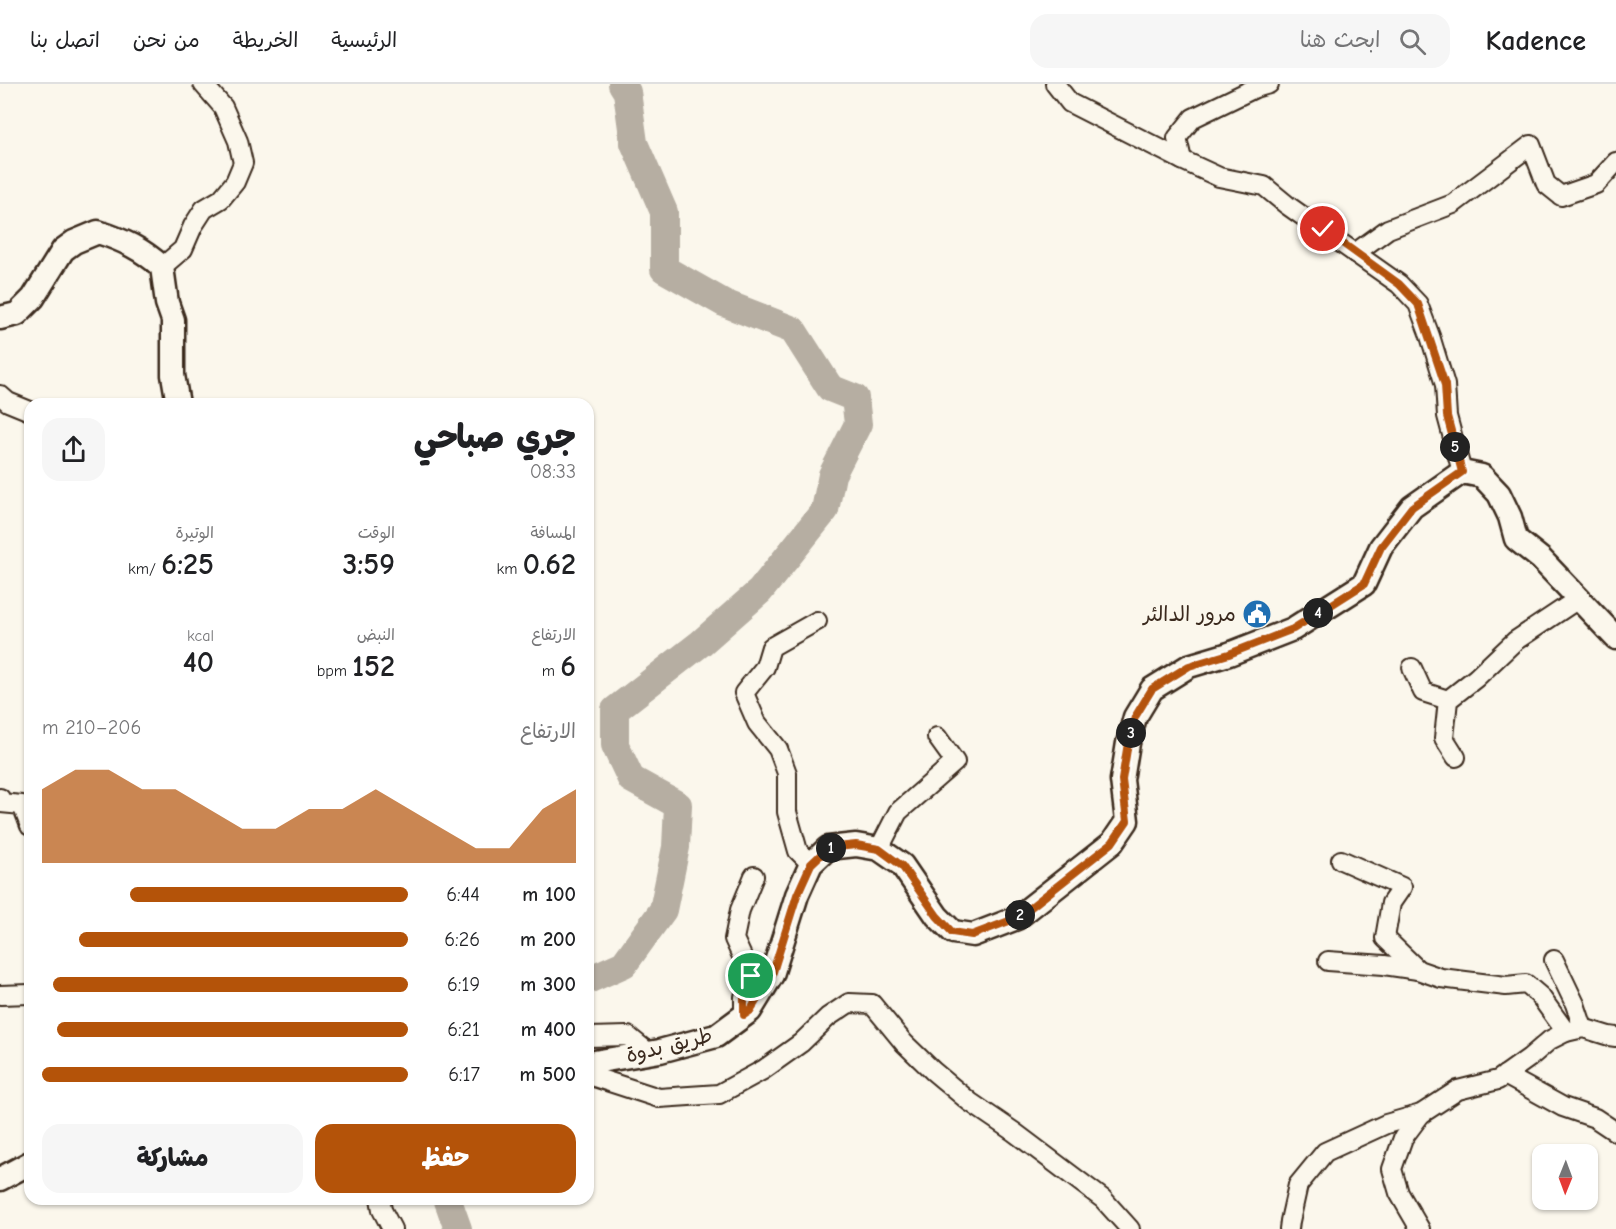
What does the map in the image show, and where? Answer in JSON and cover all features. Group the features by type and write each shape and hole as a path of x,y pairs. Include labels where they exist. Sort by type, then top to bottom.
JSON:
{"street":[{"path":"162,267 183,249 193,226 204,209 221,199 235,182 243,163 238,141 223,107 203,84"},
{"path":"1055,84 1070,104 1182,160 1219,177 1264,186 1399,284 1418,304 1445,385 1447,416 1462,472"},
{"path":"1182,160 1177,138 1193,118 1255,88 1269,84"},
{"path":"1355,253 1388,229 1454,204 1531,145 1546,184 1561,196 1596,184 1616,162"},
{"path":"0,318 17,314 33,298 63,250 74,242 98,232 123,240 149,255 162,267 166,303 173,320 173,375 177,398"},
{"path":"0,395 8,402 24,409"},
{"path":"817,621 771,648 765,667 744,693 757,723 778,749 787,773 787,813 798,851 811,864 828,848 856,845 879,849 902,866 937,916 952,932 972,935 1017,918 1112,843 1127,821 1122,780 1128,743 1135,717 1152,689 1189,666 1229,654 1293,629 1364,584 1381,547 1412,507 1462,472 1482,476 1499,494 1510,516 1516,539 1541,559 1616,638"},
{"path":"1456,757 1444,738 1448,700 1476,678 1515,641 1578,598"},
{"path":"1412,668 1423,692 1448,700"},
{"path":"879,849 898,812 955,762 937,737"},
{"path":"0,798 1,803 22,805 24,810"},
{"path":"1341,860 1402,887 1391,903 1385,938 1418,970"},
{"name":"طريق بدوة","path":"594,1062 649,1053 716,1036 750,1011 772,975 797,895 811,864"},
{"path":"744,1015 744,997 751,976 734,939 740,910 754,876"},
{"path":"1554,960 1575,1004 1574,1030"},
{"path":"1328,961 1384,965 1418,970 1442,978 1506,986 1526,984 1574,1030"},
{"path":"0,995 24,994"},
{"path":"594,1077 659,1098 719,1094 763,1070 801,1042 828,1017 849,1003 872,1004 904,1043 933,1071 970,1102 1103,1199 1130,1229"},
{"path":"1290,1229 1298,1185 1325,1152 1386,1124 1420,1114 1458,1090 1497,1080 1550,1040 1574,1030 1616,1037"},
{"path":"594,1037 628,1036 649,1053"},
{"path":"1505,1075 1563,1107 1595,1118 1616,1132"},
{"path":"1420,1114 1403,1137 1392,1169 1399,1193 1420,1229"},
{"path":"0,1179 24,1166"},
{"path":"381,1205 392,1229"}],"waterway":[{"path":"594,977 624,964 663,910 676,847 678,805 631,779 615,745 615,710 701,643 760,591 825,510 832,475 858,424 855,398 830,388 793,330 724,303 664,269 664,212 634,143 627,92 622,84"},
{"path":"449,1205 458,1229"}],"place":[{"name":"مرور الدالئر","path":"1257,614"}],"route":[{"path":"751,976 744,997 744,1015 750,1011 772,975 797,895 811,864 828,848 856,845 879,849 902,866 937,916 952,932 972,935 1017,918 1112,843 1127,821 1122,780 1128,743 1135,717 1152,689 1189,666 1229,654 1293,629 1364,584 1381,547 1412,507 1462,472 1447,416 1445,385 1418,304 1399,284 1323,229"}]}
